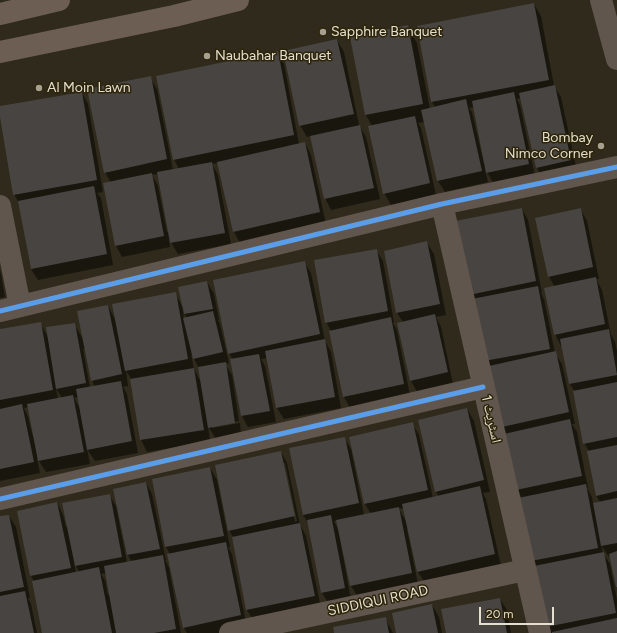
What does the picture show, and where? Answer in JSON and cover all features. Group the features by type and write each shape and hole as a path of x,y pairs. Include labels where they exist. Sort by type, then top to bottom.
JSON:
{"main road":[{"path":"5,9 59,0"},
{"path":"0,52 174,16 238,0"}],"street":[{"path":"601,0 617,59"},
{"path":"0,206 10,309 442,204 617,167"},
{"name":"اسٹریٹ 1","path":"442,204 540,633"},
{"path":"0,500 483,387"},
{"name":"SIDDIQUI ROAD","path":"230,633 525,570"}],"building":[{"path":"534,3 549,80 431,102 417,26"},
{"path":"408,25 423,104 365,115 350,37"},
{"path":"337,39 354,114 299,126 283,51"},
{"path":"278,51 294,135 173,160 156,76"},
{"path":"151,76 167,159 104,173 87,89"},
{"path":"555,85 571,160 536,168 519,93"},
{"path":"82,92 97,180 13,195 0,117 0,106"},
{"path":"514,92 529,164 486,173 472,101"},
{"path":"466,99 482,171 437,181 421,110"},
{"path":"415,116 430,183 383,194 368,126"},
{"path":"360,125 374,188 324,199 310,136"},
{"path":"305,142 320,212 233,232 217,162"},
{"path":"212,162 225,233 170,243 157,172"},
{"path":"152,173 164,236 115,246 103,183"},
{"path":"94,186 107,254 31,269 18,201"},
{"path":"522,208 536,281 469,295 455,221"},
{"path":"581,208 593,267 548,277 535,218"},
{"path":"427,241 440,304 396,313 384,251"},
{"path":"377,249 388,311 325,323 314,260"},
{"path":"305,261 320,334 228,354 213,280"},
{"path":"596,277 605,324 554,335 544,288"},
{"path":"207,281 213,309 184,314 178,287"},
{"path":"538,286 550,349 484,361 472,299"},
{"path":"176,292 188,359 125,371 112,304"},
{"path":"108,305 122,374 91,381 77,311"},
{"path":"213,311 223,352 193,359 183,318"},
{"path":"435,314 448,372 410,381 397,323"},
{"path":"391,317 404,384 343,397 329,331"},
{"path":"41,322 53,390 0,400 0,329"},
{"path":"75,323 86,383 56,389 46,327"},
{"path":"609,329 617,375 569,384 560,339"},
{"path":"325,339 335,397 276,408 265,351"},
{"path":"556,351 569,412 502,427 489,366"},
{"path":"259,354 270,411 241,416 230,359"},
{"path":"226,362 235,423 208,428 198,367"},
{"path":"194,368 204,430 140,440 130,379"},
{"path":"121,381 132,441 87,450 76,389"},
{"path":"617,382 617,437 583,444 573,391"},
{"path":"73,395 84,452 38,461 27,404"},
{"path":"22,404 34,462 0,469 0,409"},
{"path":"467,408 484,480 435,492 418,420"},
{"path":"570,419 582,476 516,490 504,434"},
{"path":"413,422 428,490 364,504 349,437"},
{"path":"345,437 359,503 303,515 289,448"},
{"path":"617,445 617,491 596,496 587,451"},
{"path":"281,451 295,516 228,531 215,465"},
{"path":"210,467 224,536 165,547 152,479"},
{"path":"146,482 160,549 127,555 113,489"},
{"path":"586,484 598,548 531,561 518,498"},
{"path":"480,486 495,554 417,572 402,504"},
{"path":"110,494 122,557 75,566 62,503"},
{"path":"617,498 617,543 601,546 593,503"},
{"path":"57,502 71,568 30,576 17,511"},
{"path":"399,507 412,573 350,586 336,520"},
{"path":"9,515 24,587 0,592 0,516"},
{"path":"331,515 345,588 321,593 307,520"},
{"path":"300,523 315,596 246,610 232,537"},
{"path":"226,542 241,615 183,628 167,554"},
{"path":"617,551 617,587 616,587 609,554"},
{"path":"604,552 616,613 546,627 534,566"},
{"path":"163,555 176,629 154,633 116,633 104,566"},
{"path":"99,567 112,633 42,633 32,581"},
{"path":"25,591 34,633 0,633 0,596"},
{"path":"500,598 507,633 446,633 441,609"},
{"path":"432,604 438,633 396,633 392,613"},
{"path":"386,617 389,633 334,633 333,627"},
{"path":"617,618 617,633 552,633 552,632"}],"cycle path":[{"path":"0,311 442,204 617,167"},
{"path":"0,499 483,387"}],"place":[{"name":"Sapphire Banquet","path":"323,32"},
{"name":"Naubahar Banquet","path":"207,56"},
{"name":"Al Moin Lawn","path":"39,88"},
{"name":"Bombay Nimco Corner","path":"601,146"}]}
